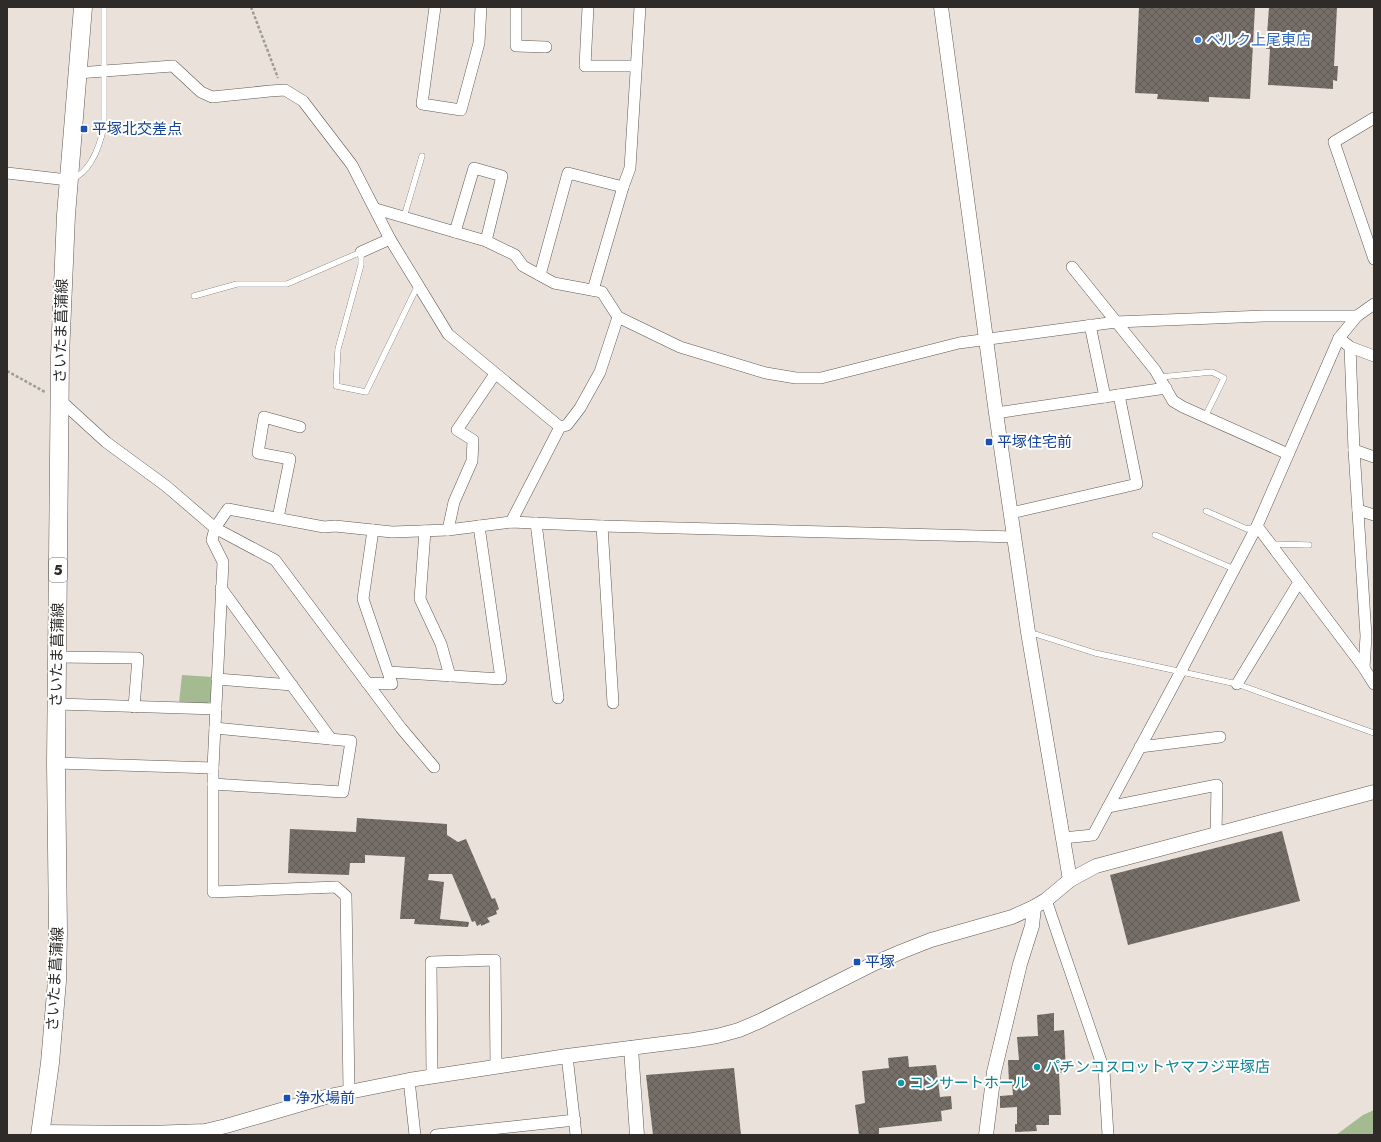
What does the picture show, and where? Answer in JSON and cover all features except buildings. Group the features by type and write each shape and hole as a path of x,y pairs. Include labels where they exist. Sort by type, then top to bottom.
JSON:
{"main road":[{"name":"さいたま菖蒲線","path":"40,1133 50,1063 56,981 58,924 56,763 63,263 68,180 83,7"}],"street":[{"path":"435,7 422,104 461,110 479,43 481,7"},
{"path":"516,7 516,46 546,47"},
{"path":"588,7 585,66 636,66"},
{"path":"594,290 623,187 630,168 640,7"},
{"path":"940,7 1028,632 1070,880"},
{"path":"78,73 174,66 201,92 212,97 285,90 303,101 352,165 376,209 390,239 448,334 560,427"},
{"path":"1374,118 1334,142 1374,260"},
{"path":"455,232 474,168 502,176 486,242"},
{"path":"7,173 68,180"},
{"path":"540,275 568,174 623,187"},
{"path":"376,209 486,242 515,255 523,266 554,283 602,292 618,317 680,347 766,373 796,378 821,378 959,343 1116,322 1264,316 1357,316"},
{"path":"360,252 390,239"},
{"path":"1072,267 1155,370 1173,401 1183,408 1288,454"},
{"path":"1063,838 1093,835 1256,526 1339,338 1357,316 1374,304"},
{"path":"510,522 560,427 567,425 580,408 600,372 618,317"},
{"path":"1090,325 1105,397"},
{"path":"1339,338 1350,347 1374,356"},
{"path":"1350,347 1358,510 1370,635 1364,668"},
{"path":"448,530 454,502 472,461 473,440 457,430 495,374"},
{"path":"996,413 1166,388"},
{"path":"1011,513 1137,484 1119,395"},
{"path":"60,400 106,442 166,486 215,528 275,560 401,728 434,767"},
{"path":"278,518 290,460 258,453 264,417 300,427"},
{"path":"1354,450 1374,457"},
{"path":"349,1091 346,896 336,887 213,892 213,768 222,562 212,540 215,528 228,509 324,527 335,526 392,532 448,530 510,522 602,526 1015,537"},
{"path":"1358,510 1374,515"},
{"path":"536,524 558,698"},
{"path":"389,672 501,679 480,526"},
{"path":"602,526 613,703"},
{"path":"1256,526 1364,668 1374,684"},
{"path":"367,683 392,684 363,599 372,530"},
{"path":"426,531 420,599 441,644 450,676"},
{"path":"1237,684 1299,582"},
{"path":"221,588 332,739"},
{"path":"57,657 138,658 134,707"},
{"path":"217,679 292,685"},
{"path":"57,704 216,709"},
{"path":"213,784 343,792 351,742 215,728"},
{"path":"1140,747 1220,737"},
{"path":"56,763 213,768"},
{"path":"1108,807 1217,785 1216,834"},
{"path":"40,1133 150,1134 228,1130 349,1091 432,1076 718,1036 738,1030 903,951 931,940 1012,917 1040,904 1070,880 1096,866 1374,792"},
{"path":"986,1135 994,1072 1020,964 1040,904"},
{"path":"1040,904 1104,1070 1108,1135"},
{"path":"432,1076 431,962 495,960 496,1067"},
{"path":"631,1048 637,1135"},
{"path":"567,1056 576,1135"},
{"path":"409,1080 415,1135"},
{"path":"436,1135 575,1120"}],"lane":[{"path":"68,180 78,177 85,170 97,152 102,139 104,126 105,71 104,7"},
{"path":"404,218 422,156"},
{"path":"194,296 237,284 287,284 360,252 361,265 338,349 336,386 366,392 418,285"},
{"path":"1160,377 1212,372 1224,378 1205,417"},
{"path":"1206,511 1247,529 1256,526"},
{"path":"1155,535 1234,569"},
{"path":"1270,544 1309,545"},
{"path":"1028,632 1095,652 1237,684 1374,733"}],"path":[{"path":"251,7 282,90"},
{"path":"7,371 60,400"}],"green space":[{"path":"182,675 212,677 211,701 207,704 179,703"},
{"path":"1374,1110 1374,1135 1336,1135 1363,1115"}],"place":[{"name":"ベルク上尾東店","path":"1198,40"},
{"name":"平塚北交差点","path":"84,129"},
{"name":"平塚住宅前","path":"989,442"},
{"name":"平塚","path":"857,962"},
{"name":"パチンコスロットヤマフジ平塚店","path":"1037,1067"},
{"name":"コンサートホール","path":"901,1083"},
{"name":"浄水場前","path":"287,1098"}]}
